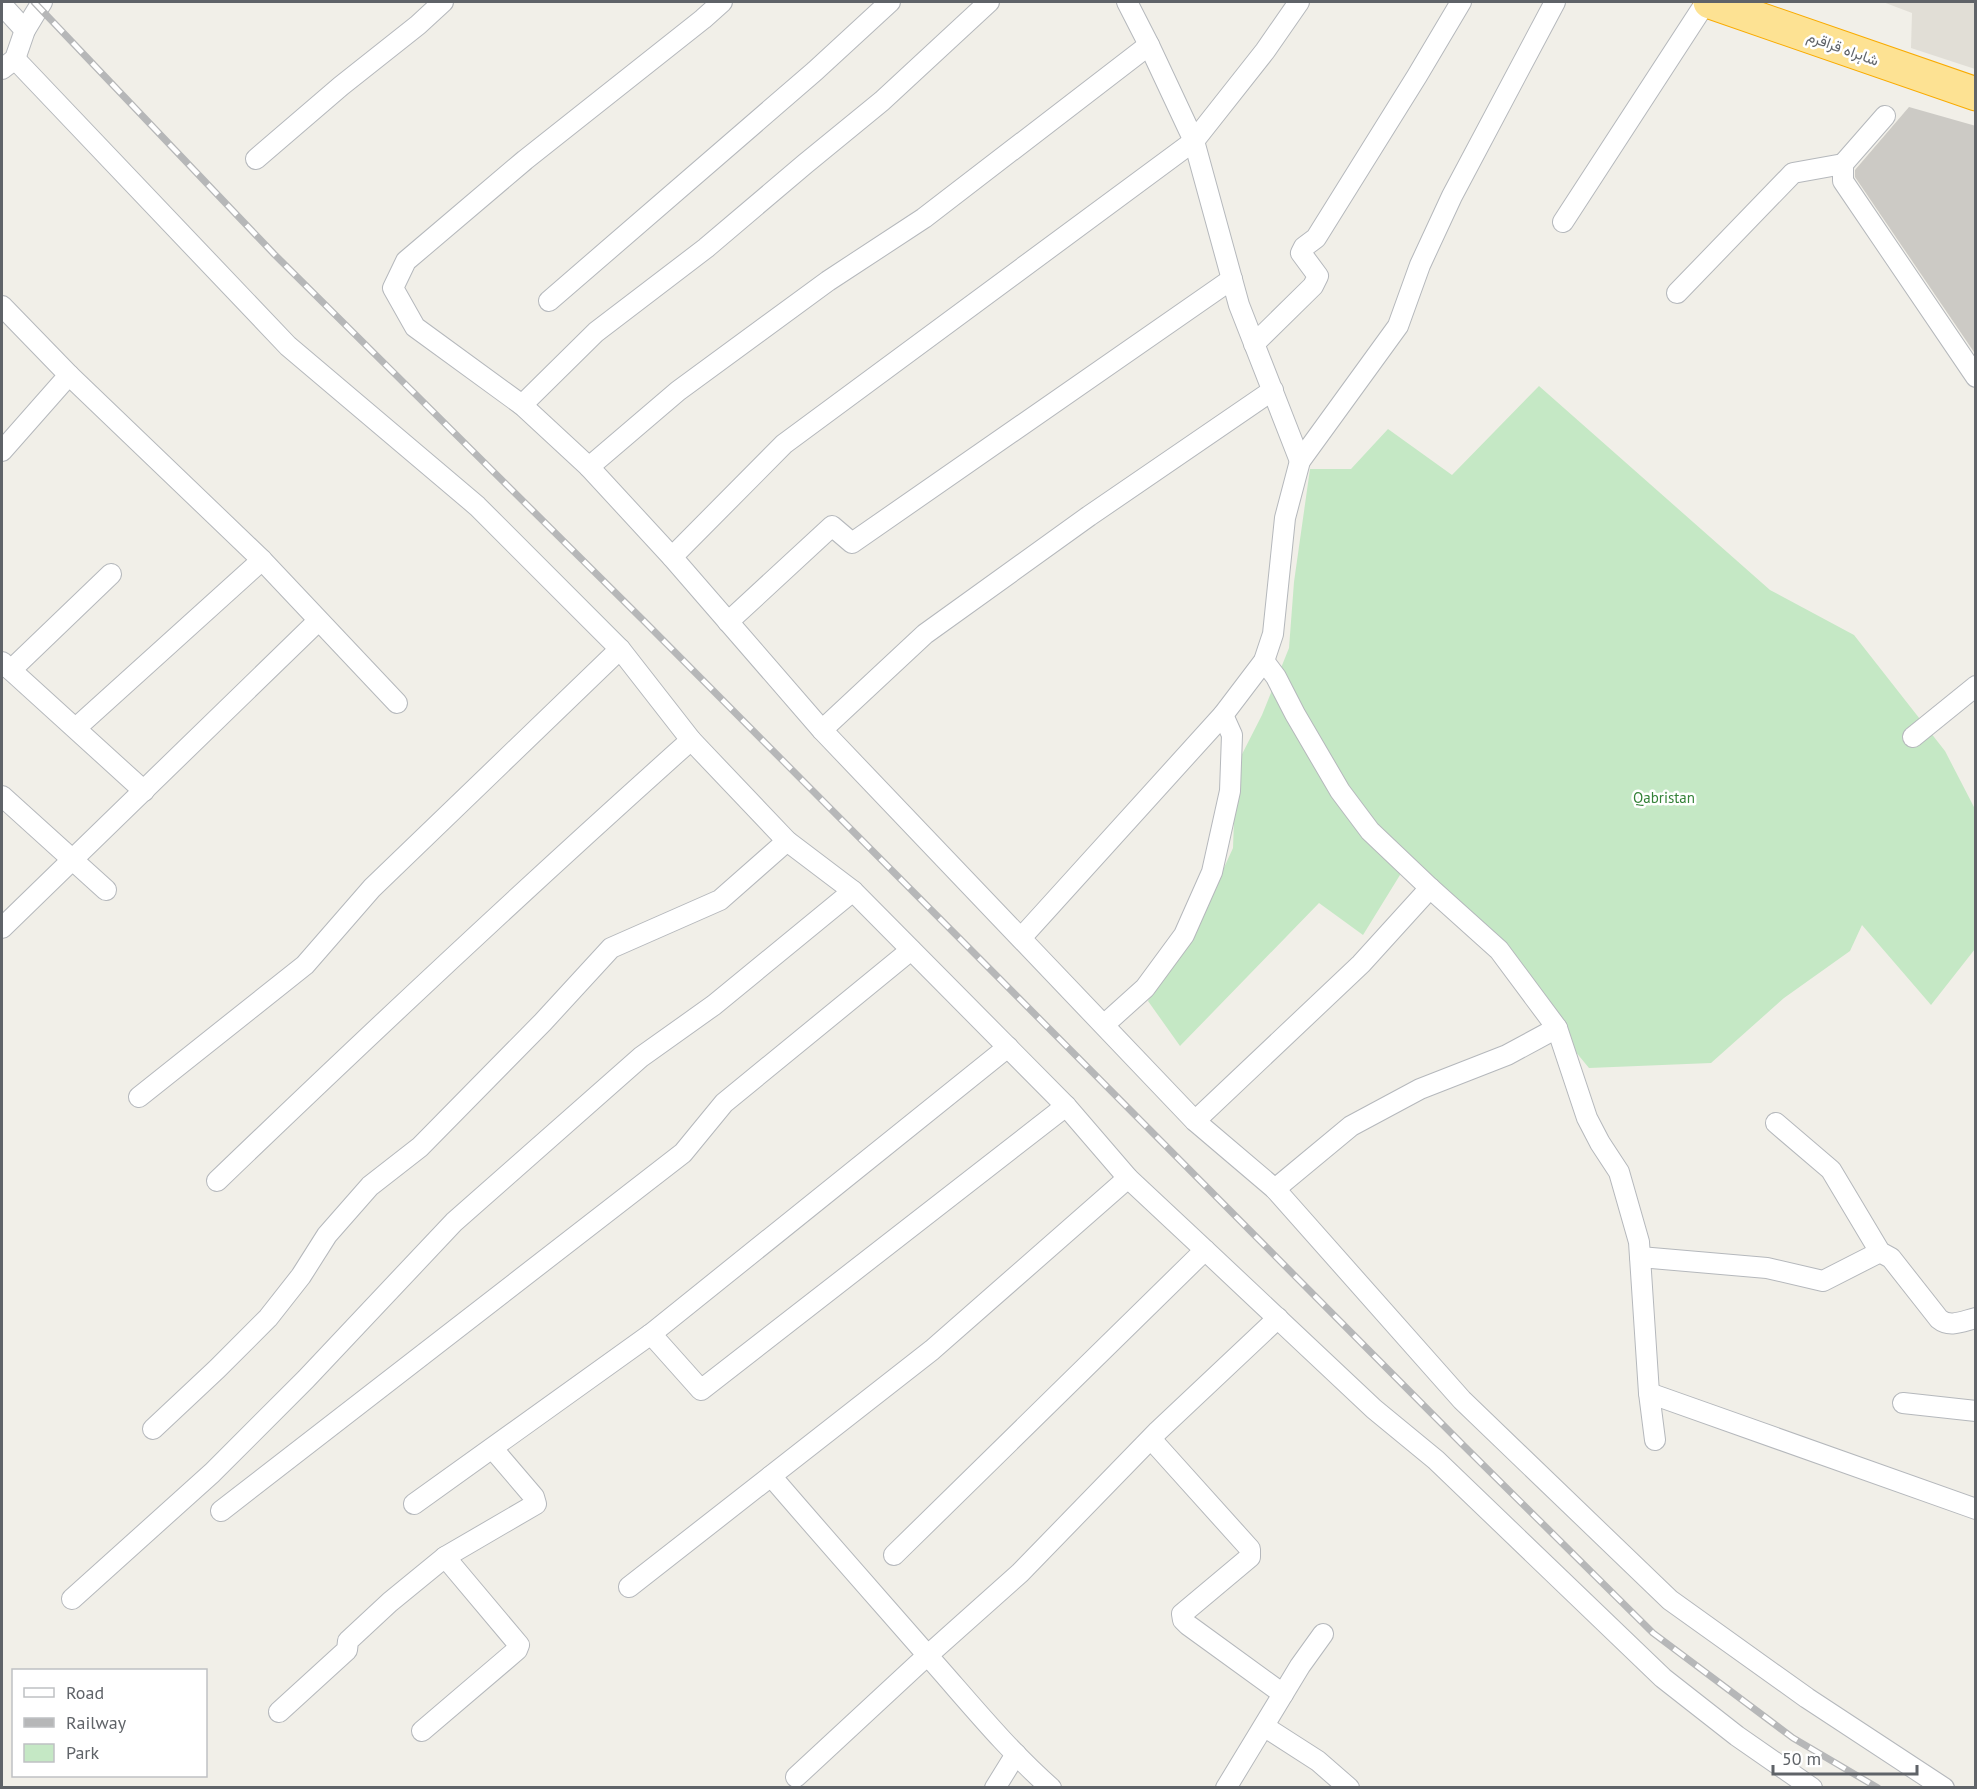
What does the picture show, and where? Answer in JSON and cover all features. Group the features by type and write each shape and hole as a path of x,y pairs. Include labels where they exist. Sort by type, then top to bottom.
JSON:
{"highway":[{"name":"شاہراہ قراقرم","path":"1708,2 1976,94"}],"street":[{"path":"42,2 8,64 288,346 477,506 620,648 691,740 787,841 853,891 1066,1106 1128,1178 1374,1409 1436,1460 1663,1678 1737,1736 1812,1788"},
{"path":"256,159 340,86 418,25 443,2"},
{"path":"722,2 704,19 525,160 406,261 393,288 415,327 522,405 590,467 822,729 1021,938 1196,1121 1275,1189 1462,1400 1670,1600 1807,1698 1944,1788"},
{"path":"549,301 815,71 890,2"},
{"path":"522,405 596,332 706,248 882,101 989,2"},
{"path":"1127,2 1194,141 1239,305 1300,461"},
{"path":"672,557 784,444 1194,141 1265,51 1299,2"},
{"path":"1254,344 1313,286 1318,276 1301,253 1304,247 1316,238 1461,2"},
{"path":"1021,938 1223,716 1264,661 1273,634 1285,518 1300,461 1398,326 1420,264 1452,196 1556,2"},
{"path":"1563,222 1708,2"},
{"path":"2,5 25,30"},
{"path":"590,467 678,392 828,281 924,218 1149,45"},
{"path":"1677,293 1793,173 1843,164 1885,116"},
{"path":"1843,164 1843,181 1976,377"},
{"path":"728,622 832,526 852,543 1232,279"},
{"path":"2,306 69,375 262,560 397,703"},
{"path":"2,452 69,375"},
{"path":"822,729 925,634 1089,516 1272,390"},
{"path":"76,728 262,560"},
{"path":"111,574 6,666 144,791"},
{"path":"2,928 318,621"},
{"path":"139,1097 304,965 372,888 620,648"},
{"path":"1264,661 1276,677 1340,791 1370,831 1499,950 1557,1029 1587,1118 1619,1173 1639,1242 1649,1393 1655,1440"},
{"path":"1913,737 1976,686"},
{"path":"1105,1024 1145,988 1184,935 1212,872 1230,791 1232,735 1223,716"},
{"path":"217,1181 407,999 691,740"},
{"path":"2,796 106,890"},
{"path":"153,1429 217,1370 268,1318 301,1276 327,1235 370,1186 420,1147 543,1022 611,948 720,900 787,841"},
{"path":"1196,1121 1361,964 1430,888"},
{"path":"72,1599 212,1473 306,1379 454,1222 641,1057 714,1005 853,891"},
{"path":"221,1511 683,1153 723,1102 911,950"},
{"path":"1275,1189 1351,1126 1420,1089 1507,1055 1557,1029"},
{"path":"414,1504 651,1334 1008,1047"},
{"path":"651,1334 701,1389 1066,1106"},
{"path":"1776,1123 1831,1170 1880,1252 1891,1258 1939,1319 1951,1324 1976,1318"},
{"path":"629,1587 932,1350 1128,1178"},
{"path":"894,1555 1205,1250"},
{"path":"1640,1257 1767,1268 1823,1281 1880,1252"},
{"path":"796,1778 1020,1573 1151,1438 1278,1318"},
{"path":"1649,1393 1976,1509"},
{"path":"1903,1402 1976,1411"},
{"path":"1151,1438 1250,1549 1250,1557 1182,1614 1183,1620 1283,1694"},
{"path":"279,1712 346,1650 348,1641 390,1602 445,1557 536,1504 534,1497 493,1449"},
{"path":"771,1476 928,1656 1016,1754 1051,1788"},
{"path":"422,1731 517,1650 519,1645 445,1557"},
{"path":"1227,1788 1283,1694 1323,1634"},
{"path":"1265,1726 1318,1761 1349,1788"},
{"path":"995,1788 1016,1754"}],"shaded area":[{"path":"1883,2 1975,2 1975,69 1911,48 1912,13"}],"green space":[{"name":"Qabristan","path":"1539,386 1770,590 1854,635 1945,751 1975,809 1975,949 1931,1005 1862,925 1850,951 1784,998 1711,1063 1589,1068 1515,978 1408,862 1363,935 1319,903 1180,1046 1148,1001 1195,931 1233,848 1236,766 1262,715 1289,648 1294,582 1310,469 1351,469 1388,429 1452,475"}],"building":[{"path":"1909,107 1976,126 1976,355 1855,177 1855,170"}],"railway":[{"path":"34,2 274,254 645,622 1463,1445 1653,1633 1793,1738 1878,1788"}]}
